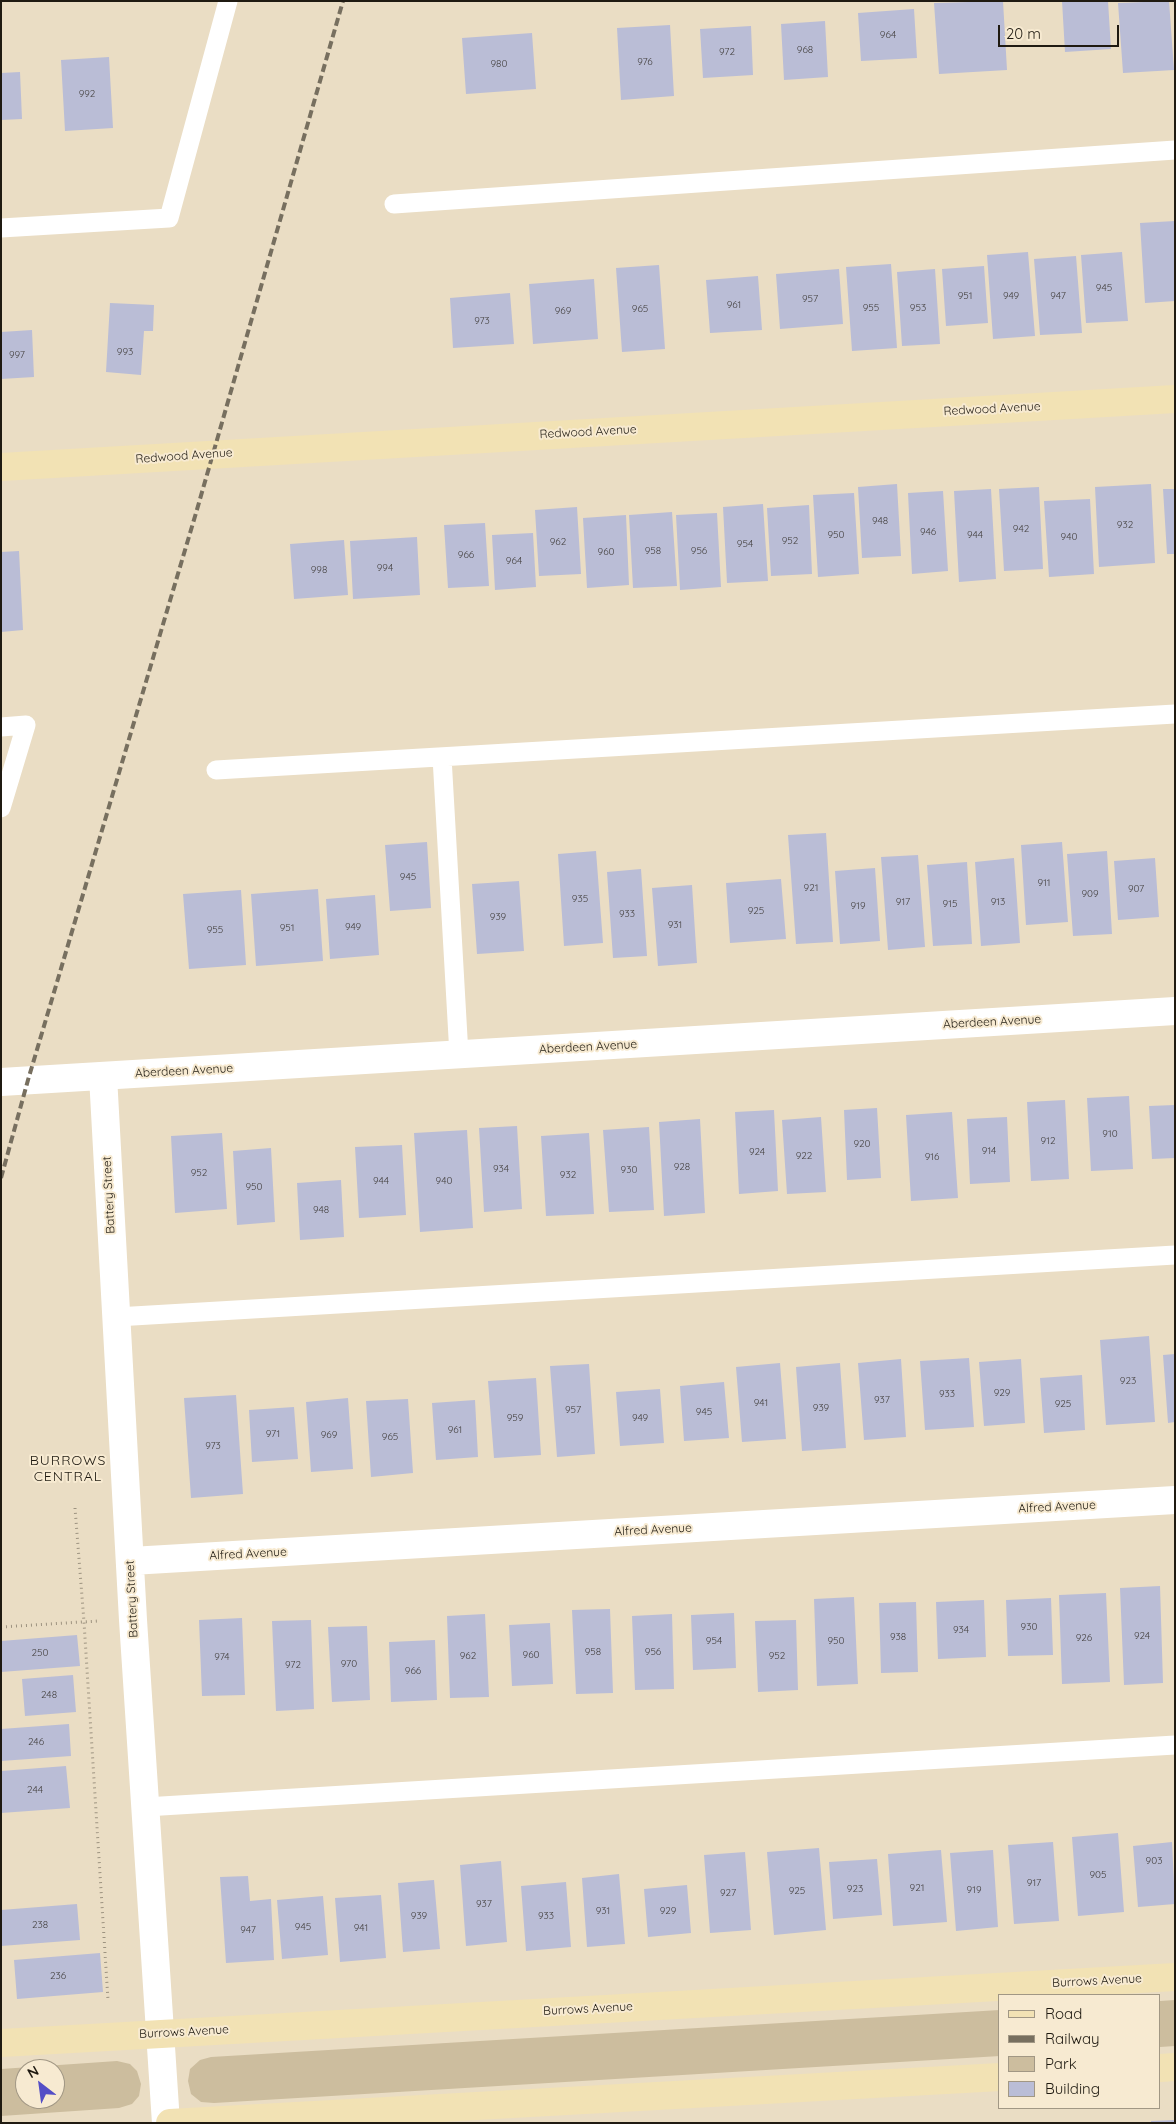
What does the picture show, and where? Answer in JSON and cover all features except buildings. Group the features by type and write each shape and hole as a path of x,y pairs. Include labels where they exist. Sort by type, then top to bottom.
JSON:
{"street":[{"name":"Redwood Avenue","path":"1,467 1175,399"},
{"name":"Aberdeen Avenue","path":"1,1082 1175,1011"},
{"name":"Battery Street","path":"103,1076 133,1620 166,2123"},
{"name":"Alfred Avenue","path":"130,1561 1175,1500"},
{"name":"Burrows Avenue","path":"1,2043 1175,1977"},
{"path":"1161,2068 1175,2067"},
{"path":"170,2123 998,2077"}],"lane":[{"path":"1,228 169,218 228,1"},
{"path":"394,204 1175,150"},
{"path":"216,770 1175,714"},
{"path":"1,727 26,725 1,808"},
{"path":"442,756 459,1055"},
{"path":"116,1317 1175,1255"},
{"path":"145,1807 1175,1745"}],"path":[{"path":"75,1508 108,2000"},
{"path":"1,1627 133,1620"}],"green space":[{"path":"1175,2000 1175,2046 1161,2047 1161,2001"},
{"path":"998,2010 998,2056 214,2103 201,2102 191,2094 188,2081 190,2069 200,2060 211,2057"},
{"path":"117,2061 130,2064 137,2071 141,2084 139,2096 132,2104 119,2108 1,2116 1,2069 15,2068 15,2109 65,2109 65,2065"}],"railway":[{"path":"1,1178 28,1080 196,513 343,1"}],"district":[{"name":"BURROWS CENTRAL","path":"68,1469"}]}
